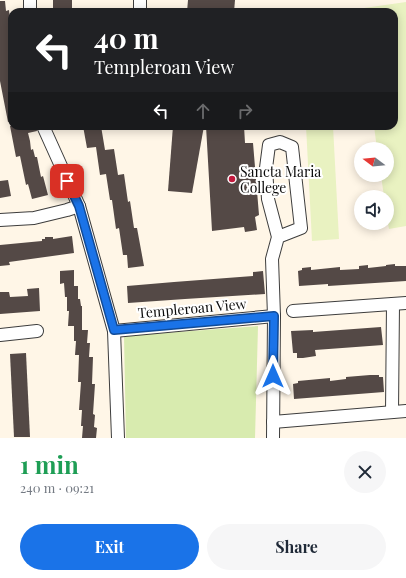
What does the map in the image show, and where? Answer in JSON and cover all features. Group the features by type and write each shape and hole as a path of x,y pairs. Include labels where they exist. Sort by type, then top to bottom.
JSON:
{"street":[{"path":"44,130 79,206 114,330 118,438"},
{"path":"273,438 274,316 272,259 278,237 268,198 266,168 269,145 280,142 292,147 302,228 278,237"},
{"path":"0,220 34,218 79,206"},
{"path":"392,412 393,304"},
{"path":"293,310 406,304"},
{"name":"Templeroan View","path":"114,330 274,316"},
{"path":"0,335 37,331"},
{"path":"273,422 406,411"}],"green space":[{"path":"406,2 406,226 394,228 394,190 383,190 382,182 394,182 394,142 376,142 375,130 398,130 398,8 364,8"},
{"path":"306,130 333,130 339,239 312,241"},
{"path":"258,326 255,438 126,438 124,336"}],"building":[{"path":"53,0 72,0 72,8 53,8"},
{"path":"188,0 235,0 234,8 187,8"},
{"path":"0,1 5,1 6,11 8,10 8,122 0,81"},
{"path":"11,130 37,130 28,133 31,150 33,149 35,157 37,157 41,177 43,176 48,195 32,199 28,184 26,185 20,156 16,157"},
{"path":"84,130 102,130 105,150 114,149 118,175 124,174 128,202 130,201 134,228 137,228 144,266 128,268 127,255 123,255 119,228 116,229 112,200 110,200 106,174 100,175 96,147 87,148"},
{"path":"173,130 203,130 192,193 168,191"},
{"name":"Sancta Maria College","path":"206,130 244,130 245,143 253,143 259,215 255,217 257,230 245,232 244,227 212,231"},
{"path":"8,180 11,196 0,198 0,181"},
{"path":"72,236 74,253 9,262 10,265 0,266 0,245 42,241 45,237 53,237 53,239"},
{"path":"395,264 395,266 406,266 406,281 328,286 328,284 299,286 298,271 302,270 302,268 311,267 311,270 340,267 340,270 359,269 359,266 368,265 368,268"},
{"path":"74,270 74,286 78,286 78,299 80,299 82,306 82,330 88,330 87,343 90,343 89,357 93,357 92,384 95,384 93,414 95,415 94,427 97,428 96,438 82,438 82,410 79,410 81,382 78,382 79,355 75,355 76,341 74,341 74,326 68,326 69,311 67,311 67,297 65,297 64,283 60,284 60,271"},
{"path":"263,271 265,294 128,303 127,286 253,276 253,272"},
{"path":"39,288 40,311 0,314 0,292 9,292 10,297 28,296 27,289"},
{"path":"381,327 383,345 315,350 316,356 303,358 297,358 297,353 293,353 291,331 313,330 313,332"},
{"path":"26,353 30,437 14,437 10,354"},
{"path":"379,375 379,377 383,377 384,392 294,399 293,384 298,383 298,381 330,378 330,381 346,379 346,377"}],"place":[{"name":"Sancta Maria College","path":"232,179"}],"route":[{"path":"67,181 79,206 114,330 274,316 273,376"}]}
